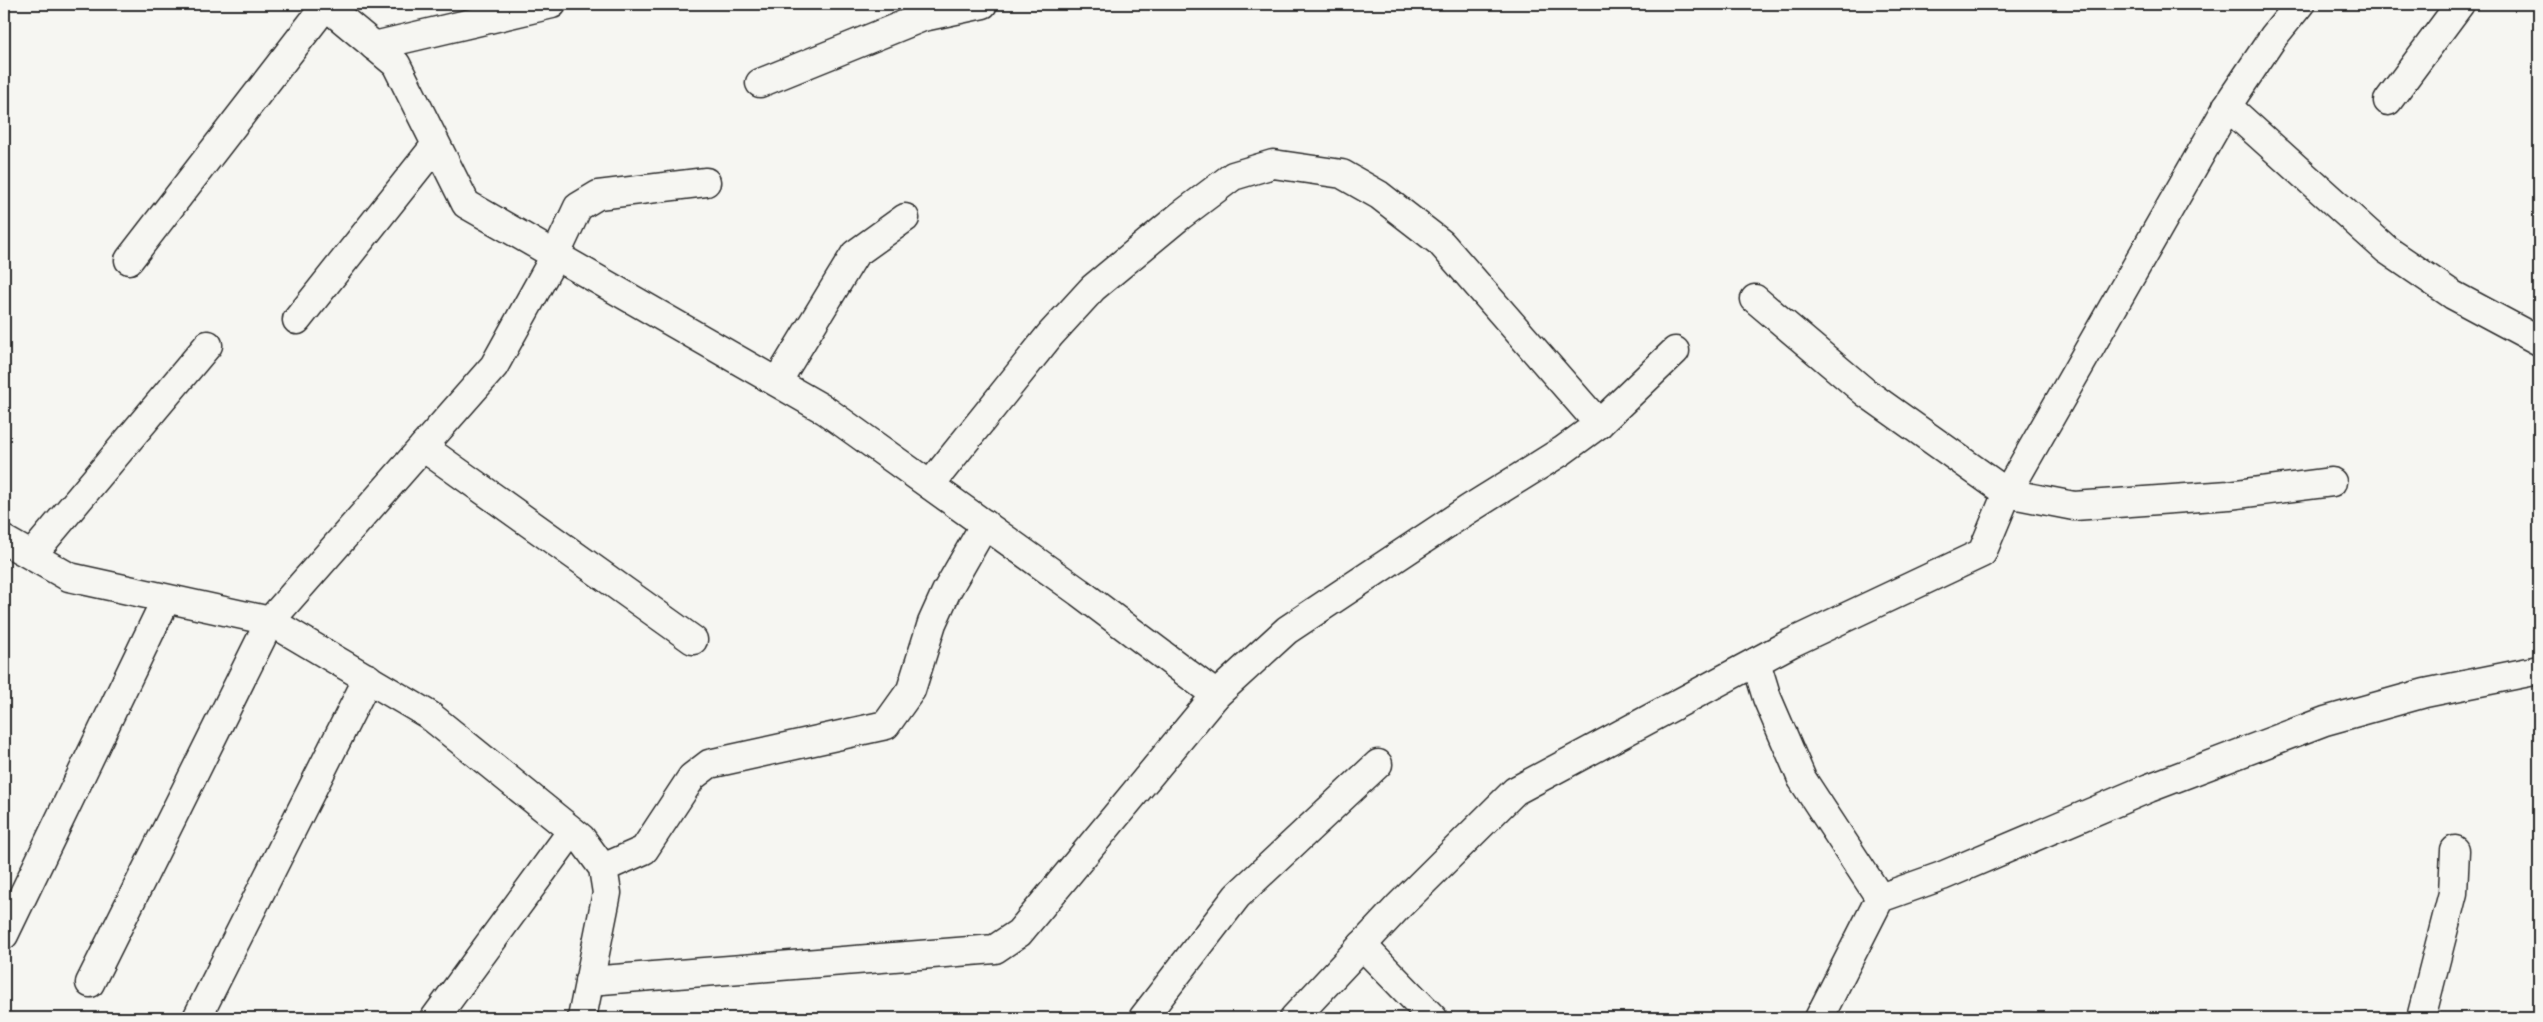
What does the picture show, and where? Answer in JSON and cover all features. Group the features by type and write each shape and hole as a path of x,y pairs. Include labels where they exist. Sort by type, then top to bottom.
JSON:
{"street":[{"path":"129,260 325,4 396,64 435,146 466,204 825,410 985,524 1216,695"},
{"path":"374,46 551,4"},
{"path":"760,83 920,11 983,4"},
{"path":"1294,1018 1362,945 1515,791 1756,662 1982,553 2004,502 2227,106 2274,36 2300,4"},
{"path":"2388,101 2460,4"},
{"path":"2227,106 2387,250 2453,294 2539,341"},
{"path":"297,320 435,146"},
{"path":"930,485 1050,336 1093,288 1180,216 1233,176 1273,164 1342,174 1379,195 1441,243 1598,424"},
{"path":"90,984 270,621 494,366 555,256 578,207 598,195 706,182"},
{"path":"777,382 855,254 905,218"},
{"path":"1755,299 1865,392 2004,502 2074,506 2229,495 2332,482"},
{"path":"32,555 208,345"},
{"path":"590,981 995,949 1019,933 1216,695 1288,630 1469,509 1562,451 1598,424 1676,351"},
{"path":"423,447 693,640"},
{"path":"603,868 644,850 692,777 709,764 886,725 911,690 932,623 946,592 985,524"},
{"path":"4,540 69,577 270,621 430,715 581,838 603,868 607,893 582,1018"},
{"path":"4,935 166,598"},
{"path":"1756,662 1767,698 1802,780 1880,898"},
{"path":"1819,1018 1880,898 1942,876 2149,788 2325,721 2425,693 2539,670"},
{"path":"197,1018 368,678"},
{"path":"1143,1018 1237,896 1378,764"},
{"path":"435,1018 572,831"},
{"path":"2421,1018 2453,893 2455,850"},
{"path":"1362,945 1433,1018"}]}
